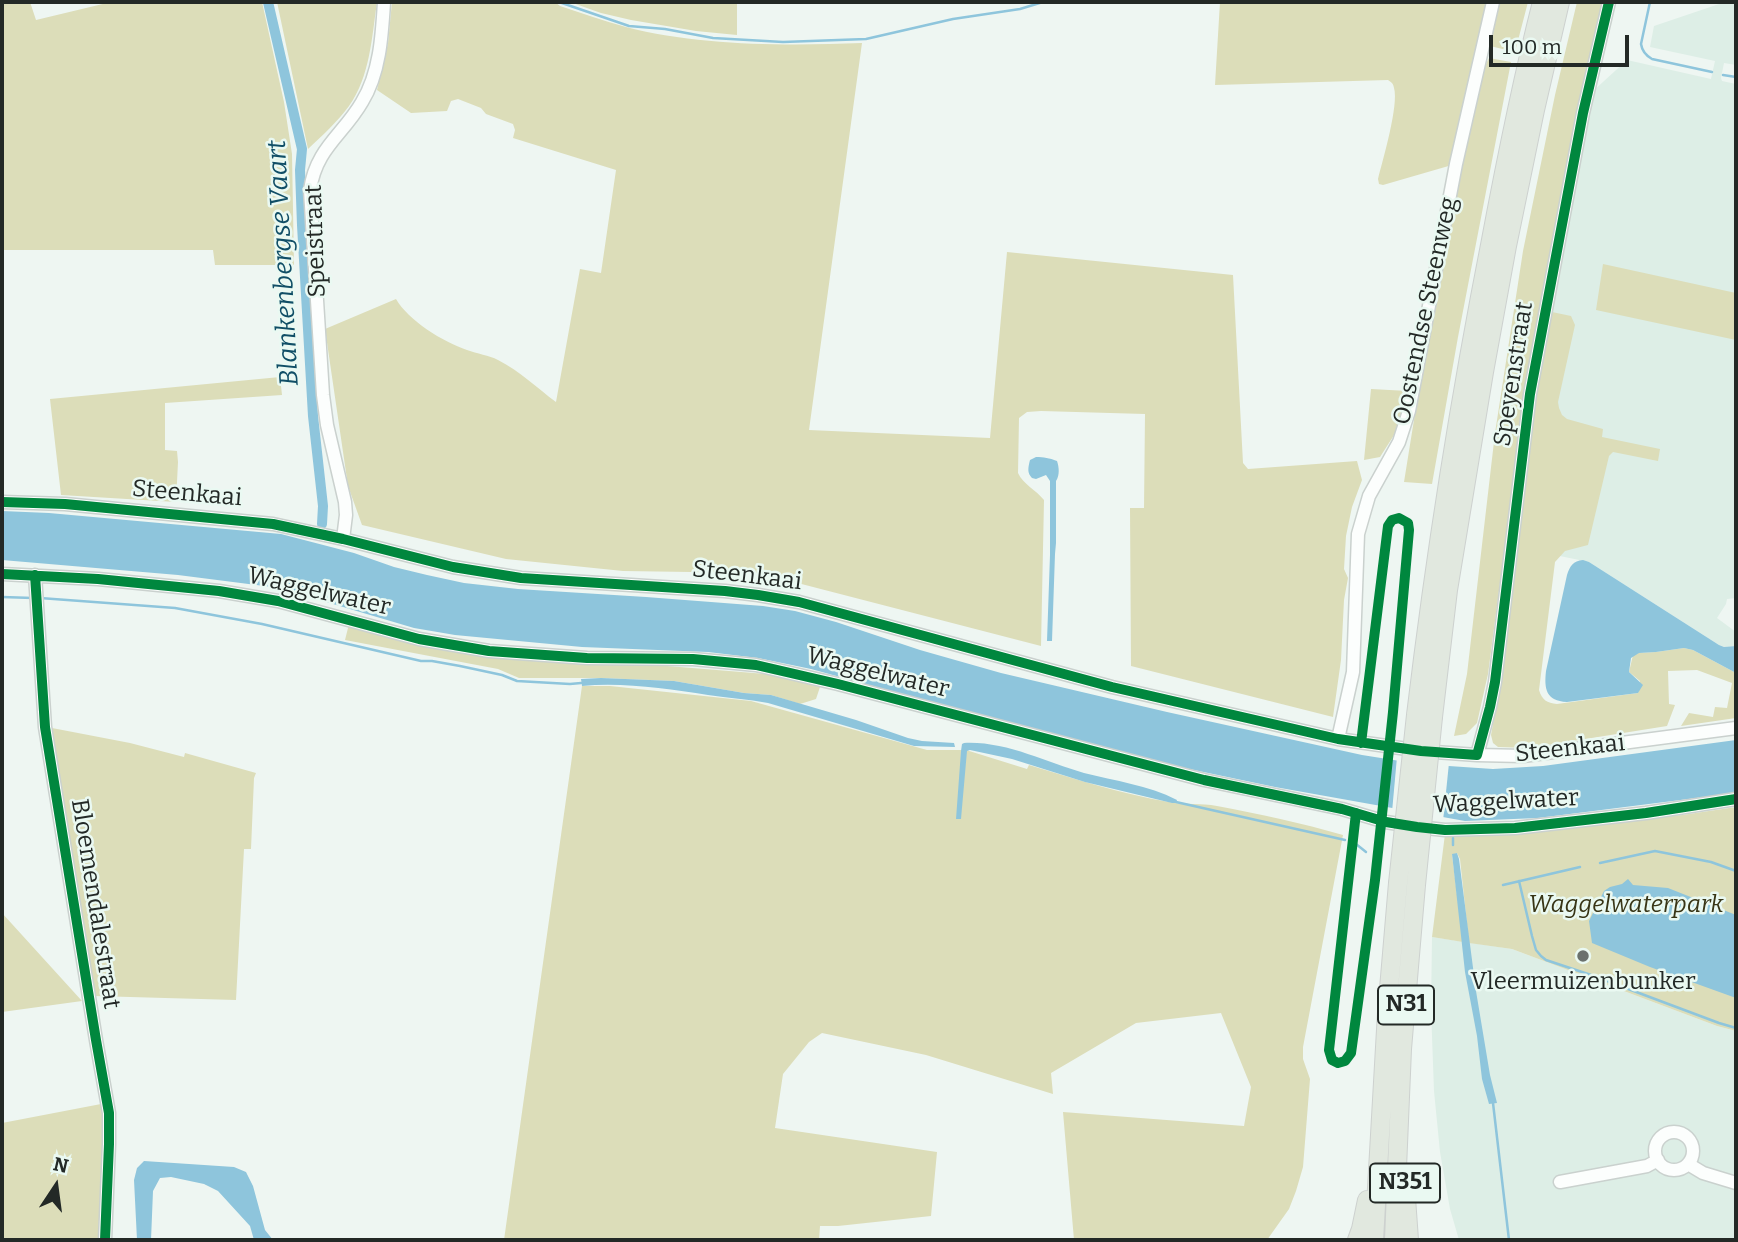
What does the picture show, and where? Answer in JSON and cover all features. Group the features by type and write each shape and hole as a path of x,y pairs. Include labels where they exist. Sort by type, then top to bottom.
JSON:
{"highway":[{"name":"N31","path":"1394,1240 1407,884 1425,716 1436,563 1465,376 1506,160 1542,2"},
{"name":"N31","path":"1425,716 1507,246 1560,2"},
{"name":"N31","path":"1374,1240 1389,976 1407,884"},
{"name":"N351","path":"1399,1126 1406,1146 1405,1187 1409,1240"},
{"name":"N351","path":"1356,1240 1366,1211 1370,1177 1379,1146"}],"street":[{"name":"Speistraat","path":"343,539 345,502 327,425 323,394 310,190 319,160 368,93 377,60 384,2"},
{"name":"Oostendse Steenweg","path":"1338,739 1353,672 1358,534 1368,496 1399,442 1409,411 1456,163 1493,2"},
{"name":"Speyenstraat","path":"1477,755 1495,682 1530,394 1583,113 1609,2"},
{"name":"Steenkaai","path":"2,502 65,504 211,517 290,527 491,574 725,591 799,602 1112,687 1338,739 1421,751 1523,756 1736,728"},
{"name":"Waggelwater","path":"2,574 98,579 219,591 278,601 419,639 489,651 586,658 693,659 756,665 1204,780 1418,827 1445,830 1515,828 1646,813 1736,799"},
{"name":"Bloemendalestraat","path":"34,575 45,727 109,1113 105,1240"},
{"path":"1672,1132 1686,1136 1693,1146 1688,1164 1677,1170 1665,1168 1658,1160 1655,1149 1660,1138 1672,1132"},
{"path":"1560,1182 1647,1166 1658,1160"},
{"path":"1688,1164 1703,1173 1736,1183"}],"shaded area":[{"path":"1725,2 1736,2 1736,65 1724,63 1721,78 1722,81 1736,84 1736,598 1727,599 1717,618 1736,632 1736,646 1724,647 1589,562 1516,547 1533,395 1592,92 1627,60 1711,79 1715,61 1650,47 1654,26"},
{"path":"1432,937 1512,949 1736,1031 1736,1240 1459,1240 1450,1209 1440,1152 1434,1091"}],"green space":[{"path":"2,2 30,2 36,20 111,2 262,2 284,102 292,154 294,265 215,265 213,250 2,250"},
{"path":"277,2 377,2 369,56 356,95 340,118 308,149"},
{"path":"392,2 555,2 560,6 626,27 683,38 774,44 862,43 809,430 990,438 1007,252 1233,275 1243,463 1248,469 1357,461 1362,480 1352,507 1346,536 1344,569 1348,578 1333,717 1131,666 1130,508 1144,508 1145,414 1041,411 1027,412 1019,418 1018,473 1044,500 1041,646 759,573 623,571 506,559 362,525 348,486 325,329 396,299 409,315 437,336 506,364 556,402 580,269 601,273 616,170 513,138 513,124 458,99 451,101 447,111 411,113 377,90 388,43"},
{"path":"570,2 737,2 737,35 631,20"},
{"path":"1220,2 1489,2 1452,165 1379,184 1395,96 1394,86 1388,80 1215,85"},
{"path":"1500,2 1528,2 1515,52 1490,46"},
{"path":"1577,2 1604,2 1523,408 1488,674 1477,723 1466,734 1454,736 1467,674 1495,433 1523,251"},
{"path":"1489,58 1511,62 1432,484 1404,482 1427,339 1470,119"},
{"path":"1603,264 1736,293 1736,340 1596,310"},
{"path":"1552,312 1571,316 1575,325 1558,402 1562,415 1567,419 1603,429 1602,437 1660,449 1658,461 1613,452 1609,456 1588,545 1565,551 1555,562 1540,693 1545,700 1557,704 1638,693 1640,681 1629,672 1633,655 1684,648 1736,673 1736,718 1681,726 1689,713 1713,717 1715,707 1727,708 1732,683 1697,670 1668,671 1669,704 1675,705 1667,726 1529,748 1498,747 1493,743 1491,735 1500,683 1533,395 1548,315"},
{"path":"280,377 282,395 165,403 165,450 177,451 176,502 61,495 50,399"},
{"path":"1371,389 1408,391 1396,432 1380,457 1364,460"},
{"path":"349,624 500,657 543,661 618,662 766,674 820,687 816,699 800,704 771,695 674,681 519,678 498,669 345,640"},
{"path":"582,686 610,686 751,701 927,750 966,750 1027,769 1029,765 1134,795 1175,803 1217,806 1343,835 1303,1047 1303,1059 1310,1079 1303,1167 1289,1209 1267,1240 1074,1240 1063,1112 1244,1126 1251,1087 1221,1013 1136,1023 1051,1073 1053,1094 926,1055 822,1033 809,1042 783,1074 775,1128 937,1152 931,1216 820,1226 819,1240 504,1240"},
{"path":"52,728 184,757 185,753 256,773 251,849 244,849 236,1000 95,996"},
{"name":"Waggelwaterpark","path":"1736,807 1736,1031 1512,949 1469,943 1460,859 1457,853 1452,855 1463,942 1432,937 1445,834 1563,828"},
{"path":"2,913 82,1001 2,1012"},
{"path":"101,1104 104,1114 98,1240 2,1240 2,1123"}],"water":[{"path":"1036,457 1057,461 1059,468 1056,481 1052,641 1047,641 1050,481 1046,475 1036,479 1030,476 1030,460"},
{"path":"2,511 281,534 354,553 394,567 464,583 763,606 795,611 1001,673 1362,755 1419,764 1493,769 1543,766 1736,740 1736,793 1538,818 1465,821 1275,787 1156,762 811,669 758,658 708,652 582,647 455,635 414,628 272,587 178,575 2,560"},
{"path":"1583,560 1719,645 1736,646 1736,673 1684,648 1639,653 1631,658 1629,672 1643,685 1638,693 1567,702 1555,699 1546,688 1546,671 1569,569 1572,564"},
{"path":"581,679 674,681 771,695 908,738 954,743 955,747 914,746 768,703 645,687 582,686"},
{"path":"964,743 1010,749 1084,773 1143,787 1177,800 1172,803 1085,782 1012,759 970,750 967,751 961,819 956,819 961,751"},
{"path":"1457,853 1476,991 1497,1103 1489,1104 1482,1079 1465,972 1452,854"},
{"path":"1628,879 1633,885 1668,888 1736,915 1736,998 1592,943 1589,921 1604,891"},
{"path":"144,1161 234,1167 246,1172 253,1186 265,1230 273,1240 254,1240 250,1226 218,1191 204,1184 171,1177 160,1178 153,1191 151,1240 137,1240 134,1180 137,1168"}],"pier":[{"path":"1397,757 1449,763 1443,821 1392,812"}],"waterway":[{"name":"Blankenbergse Vaart","path":"268,2 302,149 302,225 313,416 323,506 322,524"},
{"path":"559,2 629,26 665,29 713,38 783,42 866,39 953,19 1020,9 1043,2"},
{"path":"1650,2 1641,44 1643,51 1652,59 1712,72"},
{"path":"1723,75 1736,77"},
{"path":"2,597 33,598"},
{"path":"40,598 175,608 262,624 421,661 460,666 517,681 581,683"},
{"path":"1176,802 1345,840"},
{"path":"1453,838 1453,845"},
{"path":"1356,844 1366,852"},
{"path":"1600,863 1655,851 1711,862 1736,871"},
{"path":"1503,885 1580,867"},
{"path":"1519,881 1536,950 1546,960 1736,1028"},
{"path":"1493,1103 1509,1240"}],"cycle path":[{"path":"2,502 65,504 273,524 453,567 521,578 725,591 799,602 1112,687 1338,739 1421,751 1477,755 1495,682 1530,394 1583,113 1609,2"},
{"path":"1356,813 1329,1050 1332,1060 1338,1063 1345,1061 1351,1053 1375,880 1409,530 1408,523 1399,518 1392,520 1388,526 1361,743"},
{"path":"2,574 98,579 219,591 278,601 419,639 489,651 587,658 693,659 756,665 1204,780 1417,827 1445,830 1515,828 1646,813 1736,799"},
{"path":"35,575 45,727 109,1113 105,1240"}],"place":[{"name":"Vleermuizenbunker","path":"1583,956"}]}
